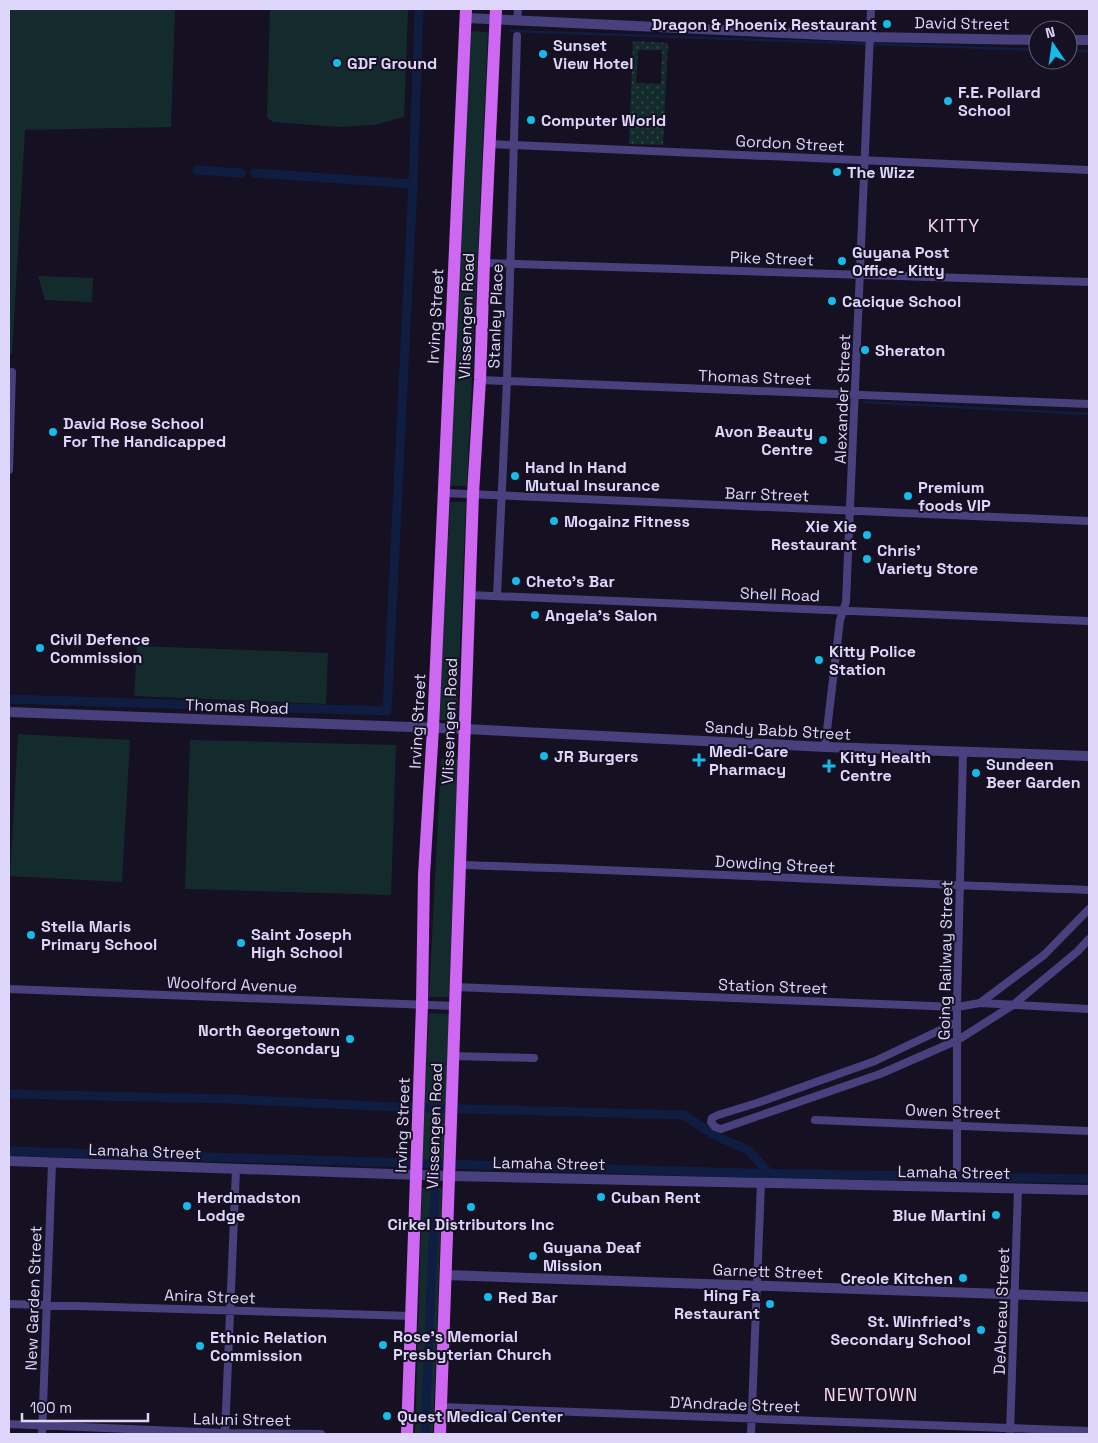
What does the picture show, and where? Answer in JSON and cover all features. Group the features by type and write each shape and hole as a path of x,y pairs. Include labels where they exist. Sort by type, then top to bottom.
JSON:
{"main road":[{"name":"Irving Street","path":"407,1434 422,1005 424,876 433,728 466,14"},
{"name":"Vlissengen Road","path":"440,1434 473,494 480,380 496,16"}],"street":[{"path":"516,21 518,9"},
{"path":"870,38 871,9"},
{"name":"David Street","path":"466,14 496,16 516,21 870,38 1028,40"},
{"name":"Stanley Place","path":"497,596 507,380 517,36"},
{"name":"Alexander Street","path":"825,747 840,620 846,602 870,38"},
{"name":"Gordon Street","path":"489,144 1089,170"},
{"name":"Pike Street","path":"484,263 1089,282"},
{"path":"9,470 12,372"},
{"name":"Thomas Street","path":"480,380 1089,404"},
{"name":"Barr Street","path":"444,493 501,497 1089,521"},
{"name":"Shell Road","path":"470,595 1089,621"},
{"name":"Thomas Road","path":"9,712 465,729"},
{"name":"Sandy Babb Street","path":"465,729 825,747 1089,756"},
{"name":"Going Railway Street","path":"957,1168 957,1007 963,752"},
{"name":"Dowding Street","path":"460,865 1089,890"},
{"path":"980,1003 1044,955 1089,910"},
{"path":"957,1022 875,1061 718,1115 712,1118 711,1122 715,1127 721,1129 880,1074 958,1040 1013,1005 1072,956 1089,939"},
{"name":"Station Street","path":"456,987 957,1007 980,1003 1089,1009"},
{"name":"Woolford Avenue","path":"9,989 455,1006"},
{"path":"453,1056 534,1058"},
{"path":"875,1061 880,1074"},
{"name":"Owen Street","path":"815,1120 958,1124 1089,1131"},
{"name":"Lamaha Street","path":"9,1161 236,1168 417,1167 449,1176 1089,1190"},
{"name":"New Garden Street","path":"42,1434 52,1163"},
{"path":"225,1434 236,1168"},
{"path":"752,1434 761,1183"},
{"name":"DeAbreau Street","path":"1010,1431 1018,1189"},
{"name":"Garnett Street","path":"445,1276 1089,1297"},
{"name":"Anira Street","path":"9,1304 411,1316"},
{"name":"D'Andrade Street","path":"440,1407 1010,1431 1089,1431"},
{"name":"Laluni Street","path":"9,1424 225,1434 321,1434"}],"green space":[{"path":"9,9 175,9 171,127 25,130 12,354 9,354"},
{"name":"GDF Ground","path":"270,9 408,9 404,117 374,125 339,127 273,122 267,117"},
{"path":"470,31 488,32 467,486 450,486"},
{"path":"633,41 668,43 663,145 629,144","holes":["638,50 662,50 661,84 636,83"]},
{"path":"38,276 93,278 92,302 45,300"},
{"path":"450,502 466,502 457,720 439,720"},
{"path":"137,646 328,653 326,704 134,696"},
{"path":"18,734 130,740 122,882 10,876"},
{"path":"190,740 396,745 391,895 185,889"},
{"path":"441,759 458,759 449,997 429,997"},
{"path":"429,1013 449,1014 443,1167 422,1165"},
{"path":"422,1188 442,1188 433,1434 415,1434"}],"waterway":[{"path":"413,184 419,9"},
{"path":"511,31 1028,50"},
{"path":"1078,51 1089,51"},
{"path":"197,170 241,173"},
{"path":"9,699 387,711 413,184 255,173"},
{"path":"864,402 1089,414"},
{"path":"9,1094 230,1099 396,1107 684,1115 714,1135 748,1150 769,1173"},
{"path":"9,1151 745,1173 1089,1179"},
{"path":"425,1434 435,1192"}],"place":[{"name":"Dragon & Phoenix Restaurant","path":"887,24"},
{"name":"Sunset View Hotel","path":"543,54"},
{"name":"GDF Ground","path":"337,63"},
{"name":"F.E. Pollard School","path":"948,101"},
{"name":"Computer World","path":"531,120"},
{"name":"The Wizz","path":"837,172"},
{"name":"Guyana Post Office- Kitty","path":"842,261"},
{"name":"Cacique School","path":"832,301"},
{"name":"Sheraton","path":"865,350"},
{"name":"David Rose School For The Handicapped","path":"53,432"},
{"name":"Avon Beauty Centre","path":"823,440"},
{"name":"Hand In Hand Mutual Insurance","path":"515,476"},
{"name":"Premium foods VIP","path":"908,496"},
{"name":"Mogainz Fitness","path":"554,521"},
{"name":"Xie Xie Restaurant","path":"867,535"},
{"name":"Chris' Variety Store","path":"867,559"},
{"name":"Cheto's Bar","path":"516,581"},
{"name":"Angela's Salon","path":"535,615"},
{"name":"Civil Defence Commission","path":"40,648"},
{"name":"Kitty Police Station","path":"819,660"},
{"name":"JR Burgers","path":"544,756"},
{"name":"Medi-Care Pharmacy","path":"699,760"},
{"name":"Kitty Health Centre","path":"829,766"},
{"name":"Sundeen Beer Garden","path":"976,773"},
{"name":"Stella Maris Primary School","path":"31,935"},
{"name":"Saint Joseph High School","path":"241,943"},
{"name":"North Georgetown Secondary","path":"350,1039"},
{"name":"Cuban Rent","path":"601,1197"},
{"name":"Herdmadston Lodge","path":"187,1206"},
{"name":"Cirkel Distributors Inc","path":"471,1207"},
{"name":"Blue Martini","path":"996,1215"},
{"name":"Guyana Deaf Mission","path":"533,1256"},
{"name":"Creole Kitchen","path":"963,1278"},
{"name":"Red Bar","path":"488,1297"},
{"name":"Hing Fa Restaurant","path":"770,1304"},
{"name":"St. Winfried's Secondary School","path":"981,1330"},
{"name":"Rose's Memorial Presbyterian Church","path":"383,1345"},
{"name":"Ethnic Relation Commission","path":"200,1346"},
{"name":"Quest Medical Center","path":"387,1416"}],"district":[{"name":"KITTY","path":"954,226"},
{"name":"NEWTOWN","path":"871,1395"}]}
